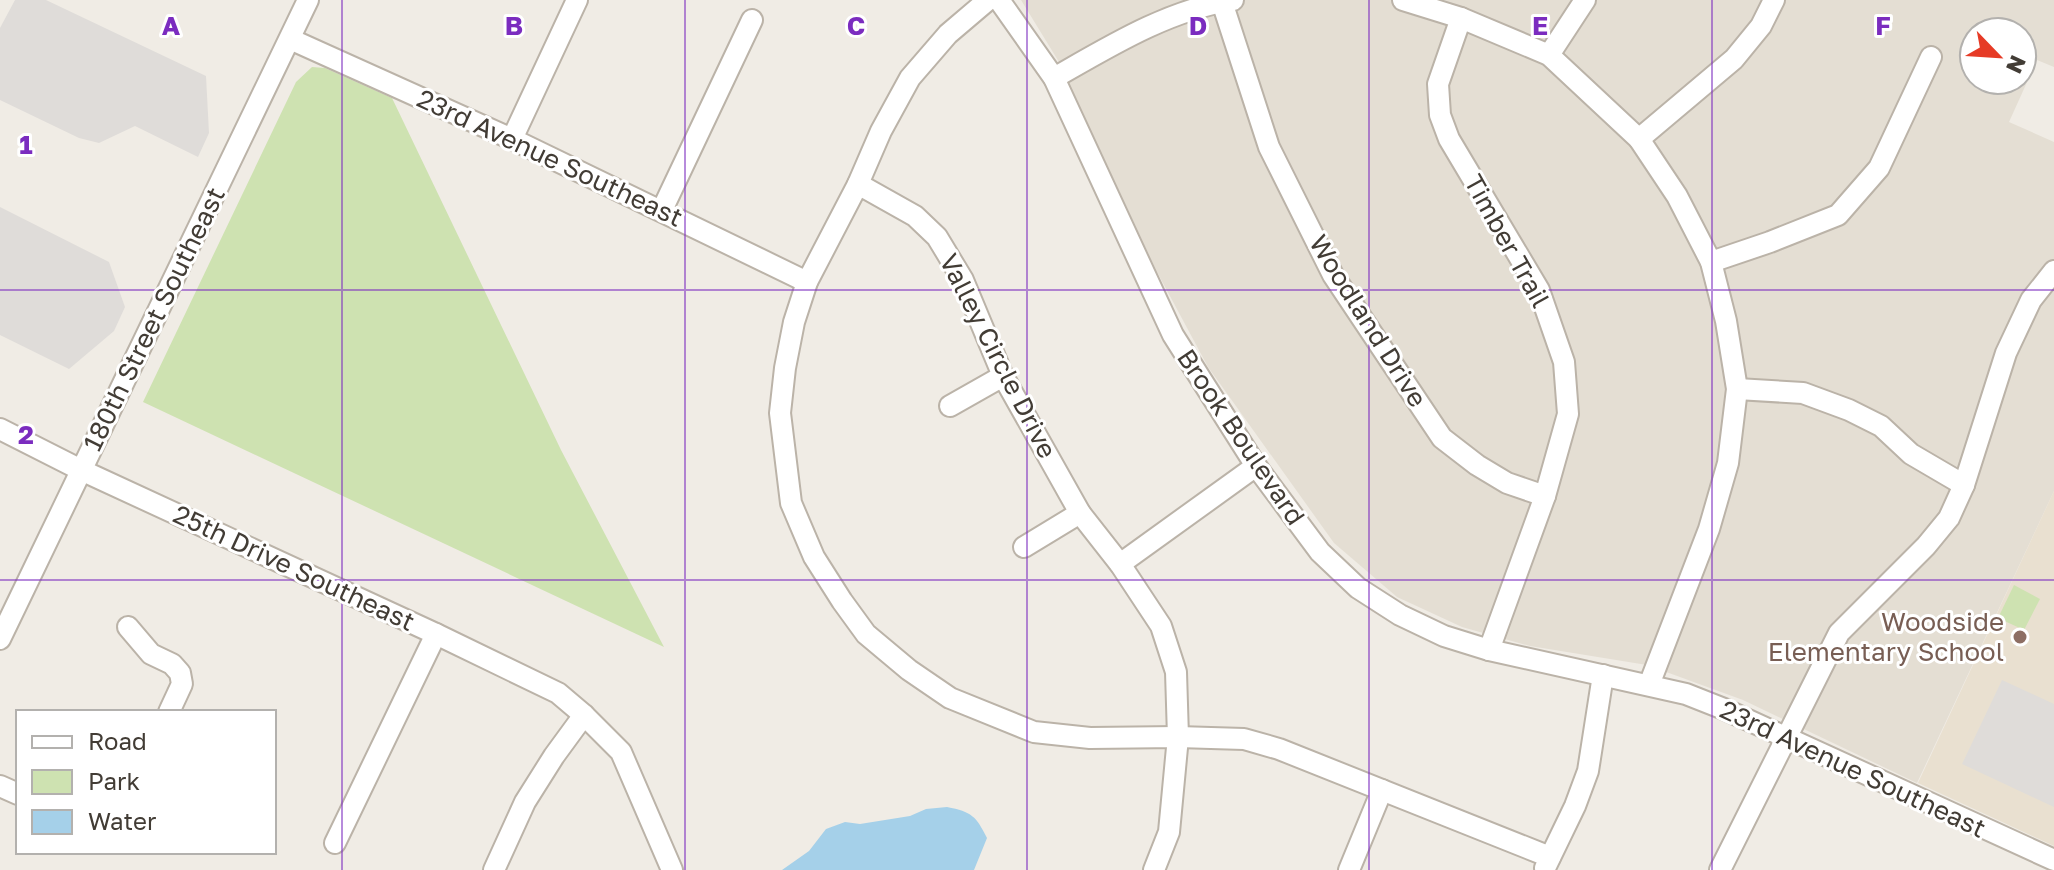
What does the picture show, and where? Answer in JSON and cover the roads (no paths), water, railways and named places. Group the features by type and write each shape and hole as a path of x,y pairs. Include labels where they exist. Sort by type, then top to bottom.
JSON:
{"street":[{"name":"180th Street Southeast","path":"0,639 308,0"},
{"path":"512,139 577,0"},
{"path":"988,0 948,34 910,78 807,282 794,322 785,368 780,413 791,503 814,557 866,634 909,670 950,698 1034,732 1090,738 1244,739 1279,749 1382,790 1547,864 1588,771 1603,675"},
{"name":"Brook Boulevard","path":"999,0 1054,78 1173,335 1256,466 1320,552 1358,588 1400,615 1444,636 1489,650 1649,685"},
{"path":"1403,0 1461,18 1549,55 1639,139 1677,196 1711,262 1726,321 1737,389 1728,463 1709,529 1649,685"},
{"path":"1549,55 1585,0"},
{"path":"1639,139 1734,59 1761,26 1774,0"},
{"path":"1054,78 1131,34 1227,1"},
{"name":"Woodland Drive","path":"1227,1 1269,147 1341,288 1442,438 1507,483 1545,496"},
{"name":"Timber Trail","path":"1461,18 1438,84 1440,115 1449,139 1539,290 1564,362 1568,414 1545,496 1489,650"},
{"path":"662,210 752,20"},
{"name":"23rd Avenue Southeast","path":"290,39 512,139 807,282"},
{"path":"1711,262 1838,215 1879,168 1931,57"},
{"name":"Valley Circle Drive","path":"858,184 915,216 937,237 963,280 1003,376 1080,513 1120,564 1161,626 1176,672 1178,737 1169,832 1154,870"},
{"path":"1720,870 1839,633 1926,546 1949,518 1964,485 2006,353 2031,300 2054,271"},
{"path":"950,406 1003,376"},
{"path":"1737,389 1803,393 1849,410 1881,426 1911,454 1964,485"},
{"name":"25th Drive Southeast","path":"0,429 81,470 558,693 621,752 672,870"},
{"path":"1120,564 1256,466"},
{"path":"1024,547 1080,513"},
{"path":"128,627 151,654 172,664 180,673 182,684 170,710"},
{"path":"335,843 436,634"},
{"name":"23rd Avenue Southeast","path":"1649,685 1686,694 1724,709 2054,860"},
{"path":"494,870 525,802 584,715"},
{"path":"1349,870 1382,790"}],"water":[{"path":"947,807 972,816 987,838 974,870 782,870 809,851 826,829 845,822 860,824"}],"place":[{"name":"Woodside Elementary School","path":"2020,637"}]}
